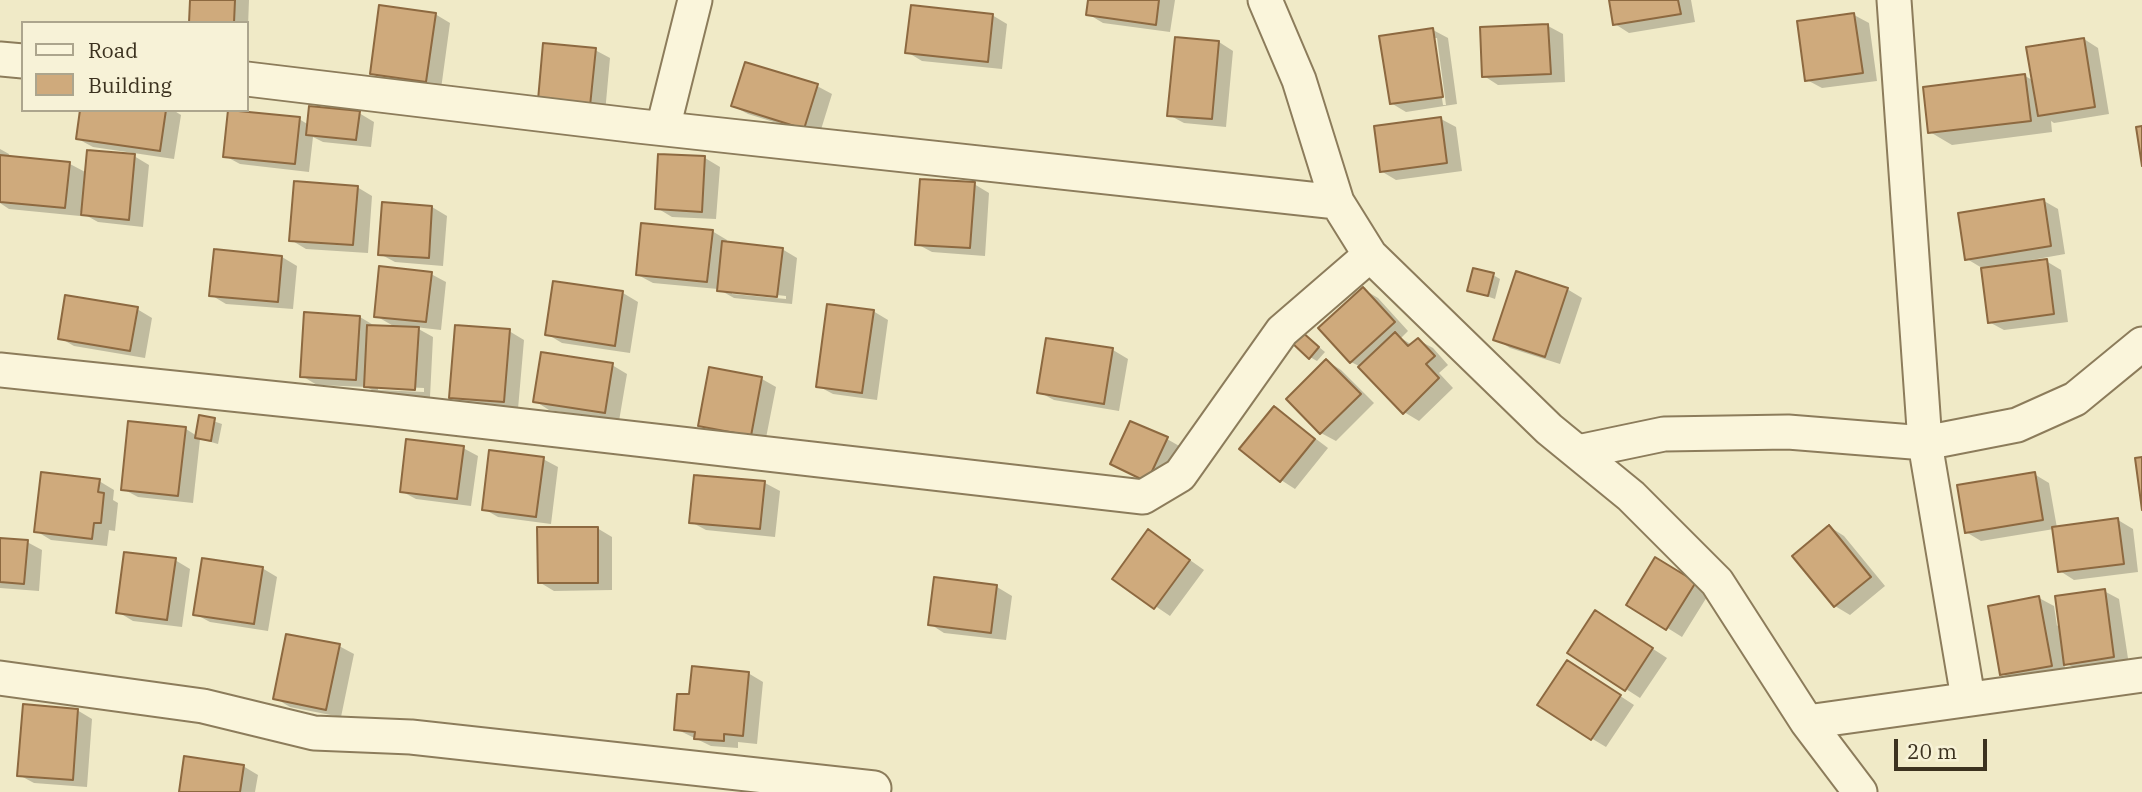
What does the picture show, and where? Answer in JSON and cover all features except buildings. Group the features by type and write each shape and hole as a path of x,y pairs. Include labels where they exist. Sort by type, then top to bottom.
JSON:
{"street":[{"path":"663,128 695,0"},
{"path":"1265,0 1298,80 1336,202 1370,255 1549,429 1631,496 1717,583 1807,722 1860,792"},
{"path":"1894,0 1925,443 1968,698"},
{"path":"0,60 21,61"},
{"path":"248,79 1336,202"},
{"path":"0,370 374,409 1143,497 1180,475 1282,331 1370,255"},
{"path":"1578,452 1664,434 1788,432 1925,443 2017,425 2075,399 2142,344"},
{"path":"1807,722 2142,675"},
{"path":"0,678 203,706 314,733 411,737 874,788"}]}
